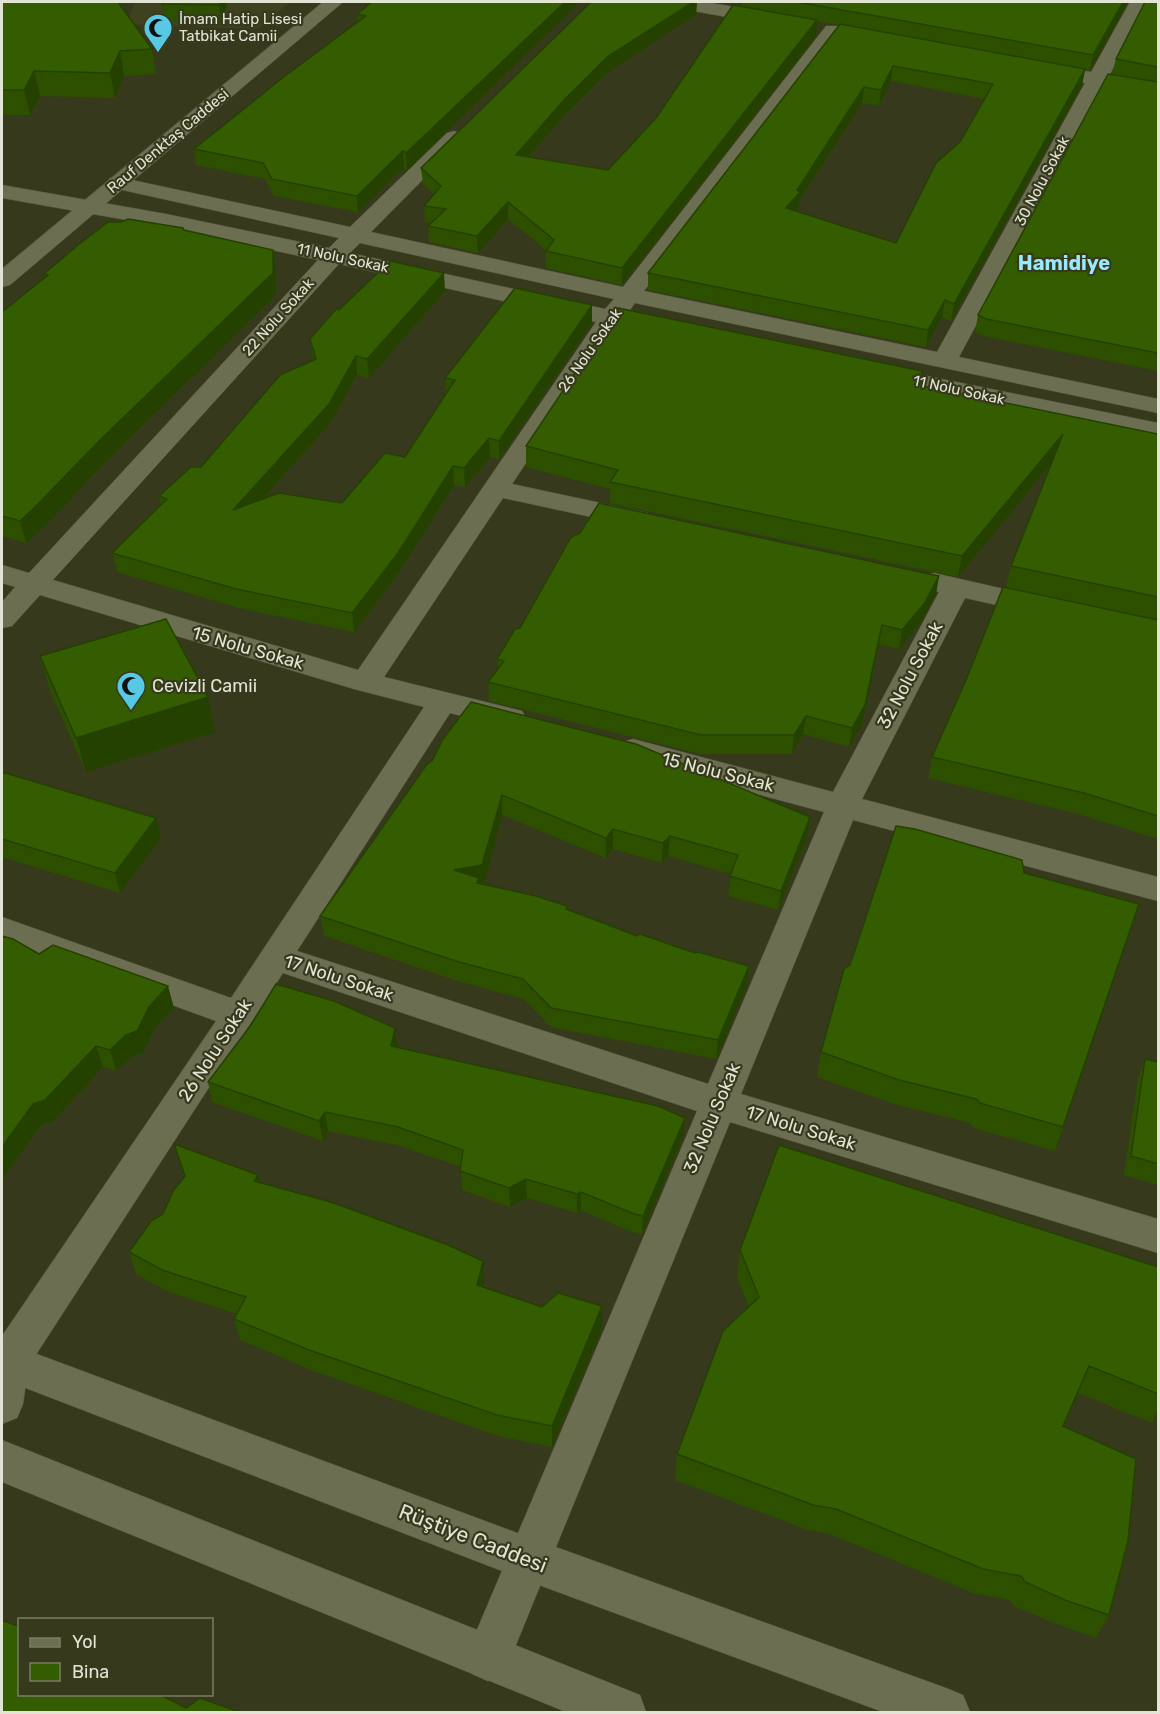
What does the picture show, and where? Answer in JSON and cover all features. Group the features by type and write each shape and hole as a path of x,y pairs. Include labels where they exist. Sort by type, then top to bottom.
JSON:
{"street":[{"name":"Rauf Denktaş Caddesi","path":"2,280 334,2"},
{"path":"676,2 788,22"},
{"name":"30 Nolu Sokak","path":"945,361 1139,2"},
{"name":"26 Nolu Sokak","path":"365,682 611,318 834,30"},
{"path":"1017,64 1158,91"},
{"name":"22 Nolu Sokak","path":"2,619 335,255 473,118"},
{"name":"11 Nolu Sokak","path":"117,183 629,295 1158,406"},
{"name":"11 Nolu Sokak","path":"2,191 90,205 335,255 681,332"},
{"name":"11 Nolu Sokak","path":"855,368 1158,431"},
{"path":"496,489 668,526"},
{"name":"15 Nolu Sokak","path":"2,574 365,682 534,724"},
{"path":"910,577 1068,611"},
{"name":"32 Nolu Sokak","path":"488,1658 843,804 956,587"},
{"name":"26 Nolu Sokak","path":"2,1404 5,1361 239,1015 443,701"},
{"name":"15 Nolu Sokak","path":"603,742 1158,889"},
{"path":"2,930 239,1015"},
{"name":"17 Nolu Sokak","path":"275,957 719,1103 1158,1236"},
{"name":"Rüştiye Caddesi","path":"5,1361 528,1559 946,1713"},
{"path":"2,1461 623,1713"}],"shaded area":[{"path":"135,2 290,2 257,29 126,24"}],"building":[{"path":"2,2 118,2 152,49 120,51 110,73 34,71 24,90 2,90"},
{"path":"164,2 220,2 219,5 162,4"},
{"path":"372,2 565,2 406,153 403,151 357,196 272,179 263,163 194,149 285,76 366,16 357,14"},
{"path":"591,2 693,2 607,57 563,101 516,155 608,170 656,118 733,5 817,20 622,268 546,251 554,240 508,202 477,236 428,226 446,209 424,206 441,186 421,168"},
{"path":"798,2 1123,2 1093,55"},
{"path":"1145,2 1158,2 1158,67 1116,59"},
{"path":"840,24 1085,69 954,304 945,300 928,330 648,273","holes":["893,66 993,84 960,142 936,163 896,243 786,208 800,192 797,190 864,87 881,90"]},
{"path":"1108,74 1158,82 1158,353 986,319 978,315"},
{"path":"128,219 183,228 273,250 273,273 100,440 20,521 2,516 2,312 48,275 44,274 78,245 108,222 121,222"},
{"path":"390,261 444,273 367,359 356,356 329,404 233,510 279,493 342,503 385,453 405,457 455,380 445,378 515,288 592,305 499,441 489,438 464,468 453,466 398,553 352,613 236,589 112,553 167,499 159,496 191,467 201,467 280,375 316,359 310,339 337,308 339,310"},
{"path":"618,308 922,371 923,386 1158,434 1158,597 1011,566 1063,434 962,556 610,482 618,470 526,446"},
{"path":"599,503 939,576 924,604 902,630 882,625 865,705 852,728 806,716 794,735 701,735 488,682 504,661 497,659 515,629 520,628 571,537 580,533"},
{"path":"1003,587 1158,620 1158,816 1084,793 932,757"},
{"path":"166,619 208,697 76,738 40,656"},
{"path":"471,702 636,744 810,817 781,891 730,876 738,855 670,836 663,843 613,829 606,838 502,795 482,865 454,870 479,878 477,883 536,896 567,906 566,909 637,936 640,934 695,953 749,966 718,1040 551,1008 523,979 459,962 320,916 427,764 432,761 443,739"},
{"path":"2,772 156,818 115,873 2,839"},
{"path":"896,826 915,829 1022,860 1024,873 1139,904 1063,1127 980,1103 976,1099 899,1080 821,1052 844,969 850,965"},
{"path":"2,936 13,939 39,954 53,945 168,986 149,1007 137,1031 126,1035 110,1050 96,1046 45,1100 33,1104 2,1147"},
{"path":"276,984 334,1001 395,1028 391,1046 658,1106 685,1118 643,1216 581,1192 577,1194 526,1179 509,1188 460,1171 463,1150 398,1127 325,1112 319,1121 208,1082 251,1025"},
{"path":"1145,1059 1158,1062 1158,1164 1131,1156"},
{"path":"174,1144 258,1175 254,1181 331,1202 448,1245 483,1261 477,1285 542,1307 558,1293 602,1306 552,1426 497,1415 309,1350 234,1319 246,1297 162,1270 129,1252 151,1221 163,1214 173,1191 185,1176"},
{"path":"779,1145 1158,1267 1158,1394 1089,1366 1063,1426 1136,1459 1128,1541 1109,1615 1065,1600 1025,1582 1021,1576 983,1569 836,1509 813,1505 677,1454 723,1331 759,1297 740,1250"},
{"path":"2,1620 18,1626 18,1696 163,1696 186,1708 200,1698 242,1713 2,1713"}],"place":[{"name":"İmam Hatip Lisesi Tatbikat Camii","path":"158,54"},
{"name":"Cevizli Camii","path":"131,712"}],"district":[{"name":"Hamidiye","path":"1064,263"}]}
